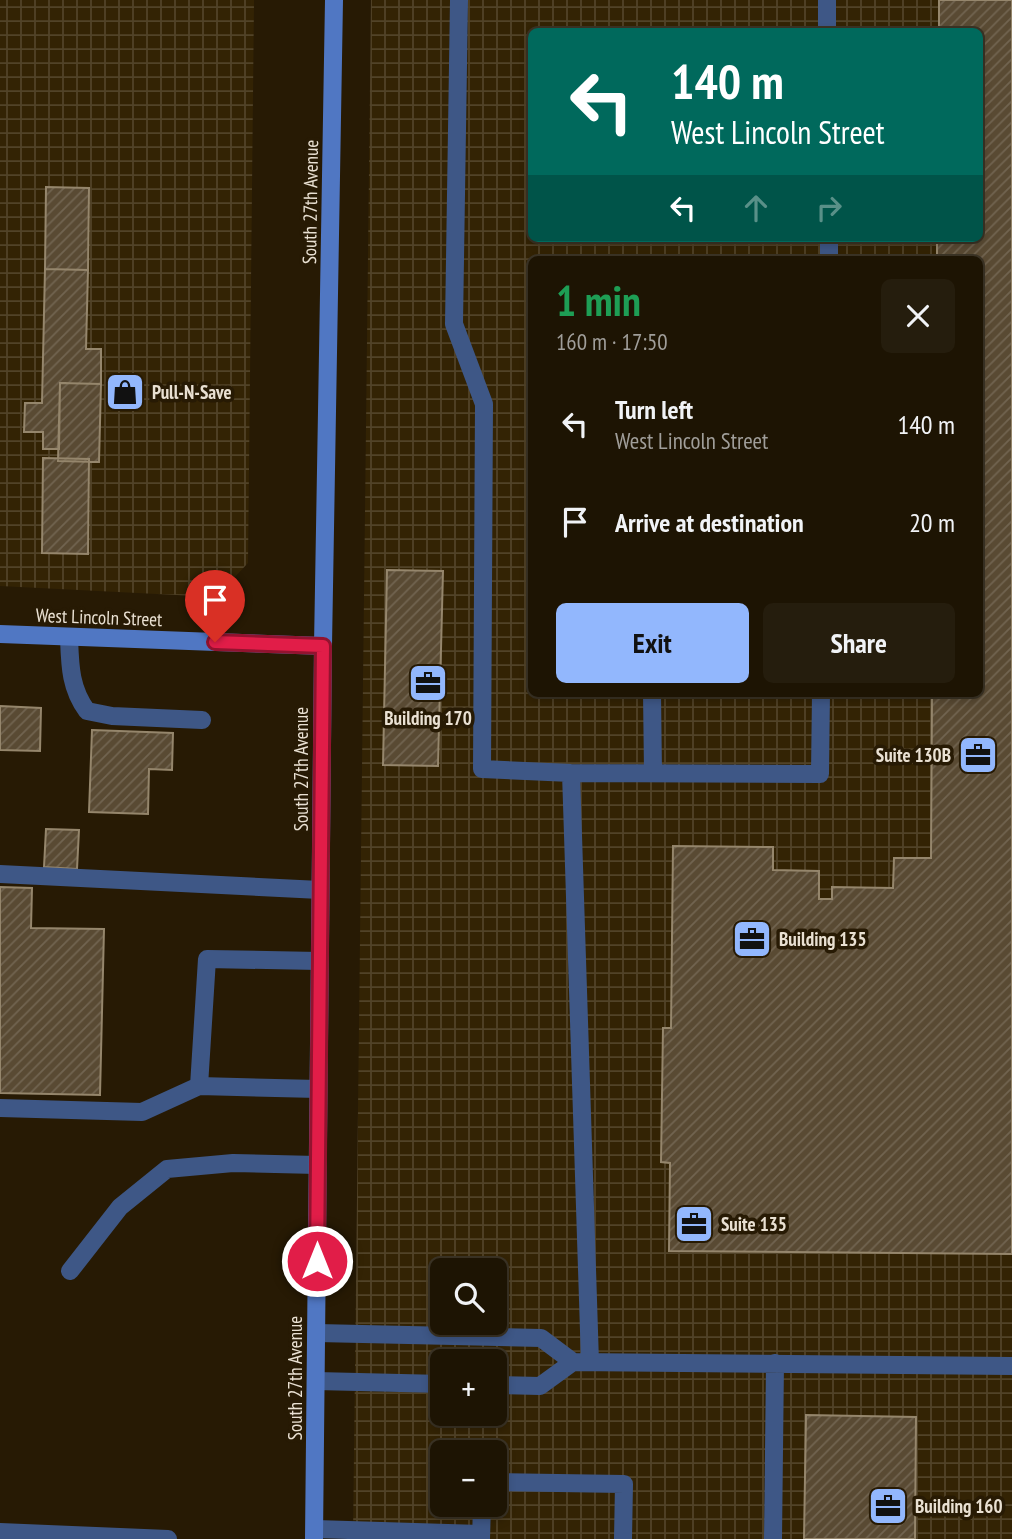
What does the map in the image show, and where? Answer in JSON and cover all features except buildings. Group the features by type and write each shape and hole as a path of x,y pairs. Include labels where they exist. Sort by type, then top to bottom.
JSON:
{"main road":[{"name":"South 27th Avenue","path":"314,1534 323,646 334,0"},
{"name":"West Lincoln Street","path":"0,634 323,646"}],"lane":[{"path":"459,0 454,324 484,404 482,769 571,773 820,774 821,697"},
{"path":"827,0 827,28"},
{"path":"69,637 70,670 75,695 87,711 112,716 202,720"},
{"path":"653,697 653,772"},
{"path":"571,773 582,1362"},
{"path":"0,874 320,890"},
{"path":"199,1086 207,959 320,961"},
{"path":"0,1108 142,1112 199,1086 318,1089"},
{"path":"70,1272 120,1207 167,1169 233,1163 317,1165"},
{"path":"317,1333 541,1339 582,1362 1012,1366"},
{"path":"507,1385 540,1386 582,1362"},
{"path":"773,1539 775,1363"},
{"path":"316,1381 430,1384"},
{"path":"507,1482 624,1484 623,1539"},
{"path":"314,1534 481,1536 482,1517"},
{"path":"0,1532 168,1539"}],"shaded area":[{"name":"Pull-N-Save","path":"0,0 254,0 248,563 216,597 0,586"},
{"path":"371,0 1012,0 1012,1539 353,1539"}],"place":[{"name":"Pull-N-Save","path":"125,392"},
{"name":"Building 170","path":"428,683"},
{"name":"Suite 130B","path":"978,755"},
{"name":"Building 135","path":"752,939"},
{"name":"Suite 135","path":"694,1224"},
{"name":"Building 160","path":"888,1506"}],"route":[{"path":"215,642 323,646 317,1261"}]}
